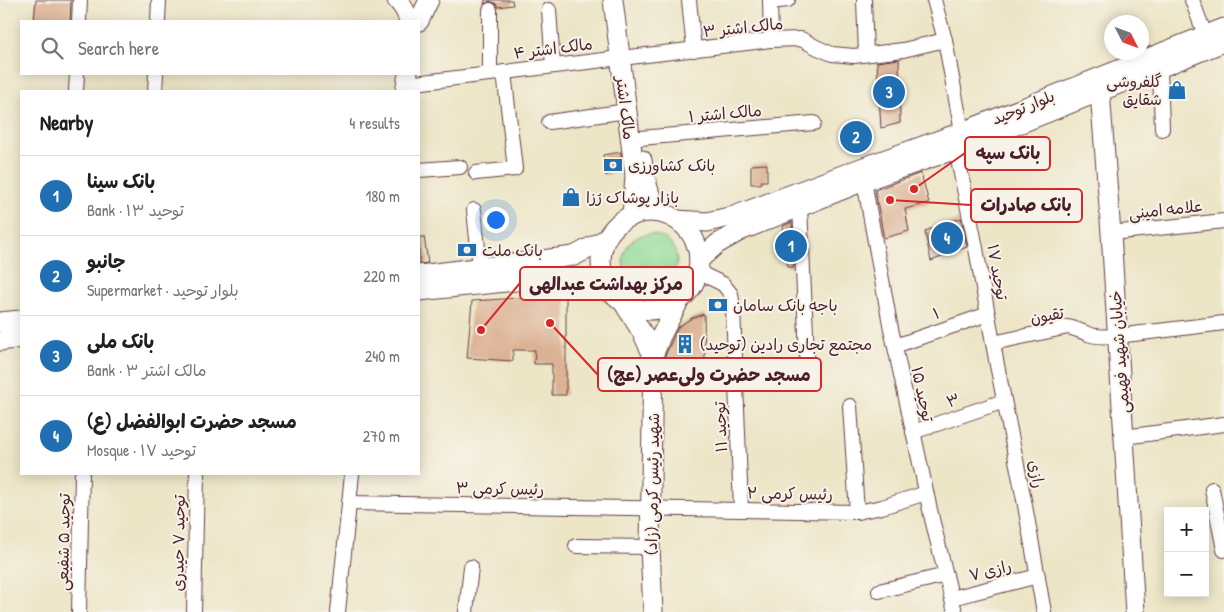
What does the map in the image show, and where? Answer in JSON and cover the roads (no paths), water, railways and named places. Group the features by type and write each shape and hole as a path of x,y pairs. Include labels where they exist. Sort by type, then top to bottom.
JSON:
{"main road":[{"path":"397,0 403,6 409,20"},
{"path":"415,0 417,20"},
{"path":"418,20 429,0"},
{"name":"مالک اشتر","path":"613,0 640,138 644,174 655,212"},
{"name":"مالک اشتر","path":"623,0 626,111 635,176 632,216"},
{"name":"بلوار توحید","path":"699,266 717,244 740,231 864,181 1224,28"},
{"name":"بلوار توحید","path":"677,220 707,222 734,216 860,168 959,140 1100,92 1224,42"},
{"name":"خیابان شهید فهیمی","path":"1100,92 1111,232 1135,612"},
{"path":"420,291 554,277 579,280 619,298 634,307 645,310 657,310 669,306 688,292 694,283 699,266 697,248 693,237 677,220 667,215 655,212 632,216 613,230 606,240 602,251 601,262 607,285 619,298 643,334 653,356"},
{"path":"420,275 574,256 606,240"},
{"path":"653,356 679,300"},
{"path":"0,322 20,320"},
{"path":"0,341 20,338"},
{"name":"شهید رئیس کرمی (زاد)","path":"653,356 650,547 654,612"}],"street":[{"path":"79,20 80,0"},
{"path":"158,20 159,0"},
{"path":"689,0 694,50"},
{"path":"771,40 770,1 788,0"},
{"path":"864,0 866,54"},
{"name":"توحید ۱۷","path":"934,0 945,40 959,140 993,343"},
{"path":"1192,0 1206,35"},
{"path":"490,10 490,74"},
{"path":"549,10 552,66"},
{"name":"مالک اشتر ۳","path":"625,58 801,38 832,54 854,56 903,50 945,40"},
{"name":"مالک اشتر ۴","path":"407,83 625,58"},
{"path":"1160,68 1162,128"},
{"path":"476,173 515,169 504,72"},
{"path":"76,90 77,75"},
{"path":"155,90 156,75"},
{"path":"549,122 626,111"},
{"name":"مالک اشتر ۱","path":"640,138 814,123"},
{"path":"420,170 460,167"},
{"name":"توحید ۱۵","path":"864,181 913,432 955,612"},
{"path":"800,206 808,376"},
{"path":"474,210 480,268"},
{"name":"علامه امینی","path":"1111,232 1224,221"},
{"name":"توحید ۱۱","path":"699,266 723,284 731,294 740,510"},
{"name":"۱","path":"895,346 988,314"},
{"name":"تقیون","path":"993,343 1068,327 1078,329 1089,335 1117,336 1224,323"},
{"name":"رازی","path":"993,343 1023,493 1044,612"},
{"name":"۳","path":"913,432 1004,401"},
{"path":"850,406 858,512"},
{"path":"1124,437 1224,424"},
{"name":"توحید ۵ شفیعی","path":"79,612 82,475"},
{"name":"توحید ۷ حیدری","path":"194,612 197,475"},
{"path":"338,612 352,475"},
{"path":"1212,489 1224,550"},
{"name":"رئیس کرمی ۲","path":"651,508 858,512 926,493"},
{"name":"رئیس کرمی ۳","path":"349,503 651,508"},
{"path":"576,546 650,547"},
{"path":"466,612 472,568"},
{"path":"878,591 946,576"},
{"name":"رازی ۷","path":"952,598 1038,576"}],"place":[{"name":"گلفروشی شقایق","path":"1177,90"},
{"name":"بانک ملی","path":"889,92"},
{"name":"جانبو","path":"856,137"},
{"name":"بانک کشاورزی","path":"613,165"},
{"name":"بانک سپه","path":"914,189"},
{"name":"بازار پوشاک رُزا","path":"571,197"},
{"name":"بانک صادرات","path":"890,200"},
{"name":"مسجد حضرت ابوالفضل (ع)","path":"947,238"},
{"name":"بانک سینا","path":"791,246"},
{"name":"بانک ملت","path":"467,250"},
{"name":"باجه بانک سامان","path":"718,305"},
{"name":"مسجد حضرت ولی‌عصر (عج)","path":"550,323"},
{"name":"مرکز بهداشت عبدالهی","path":"481,330"},
{"name":"مجتمع تجاری رادین (توحید)","path":"685,344"}]}
